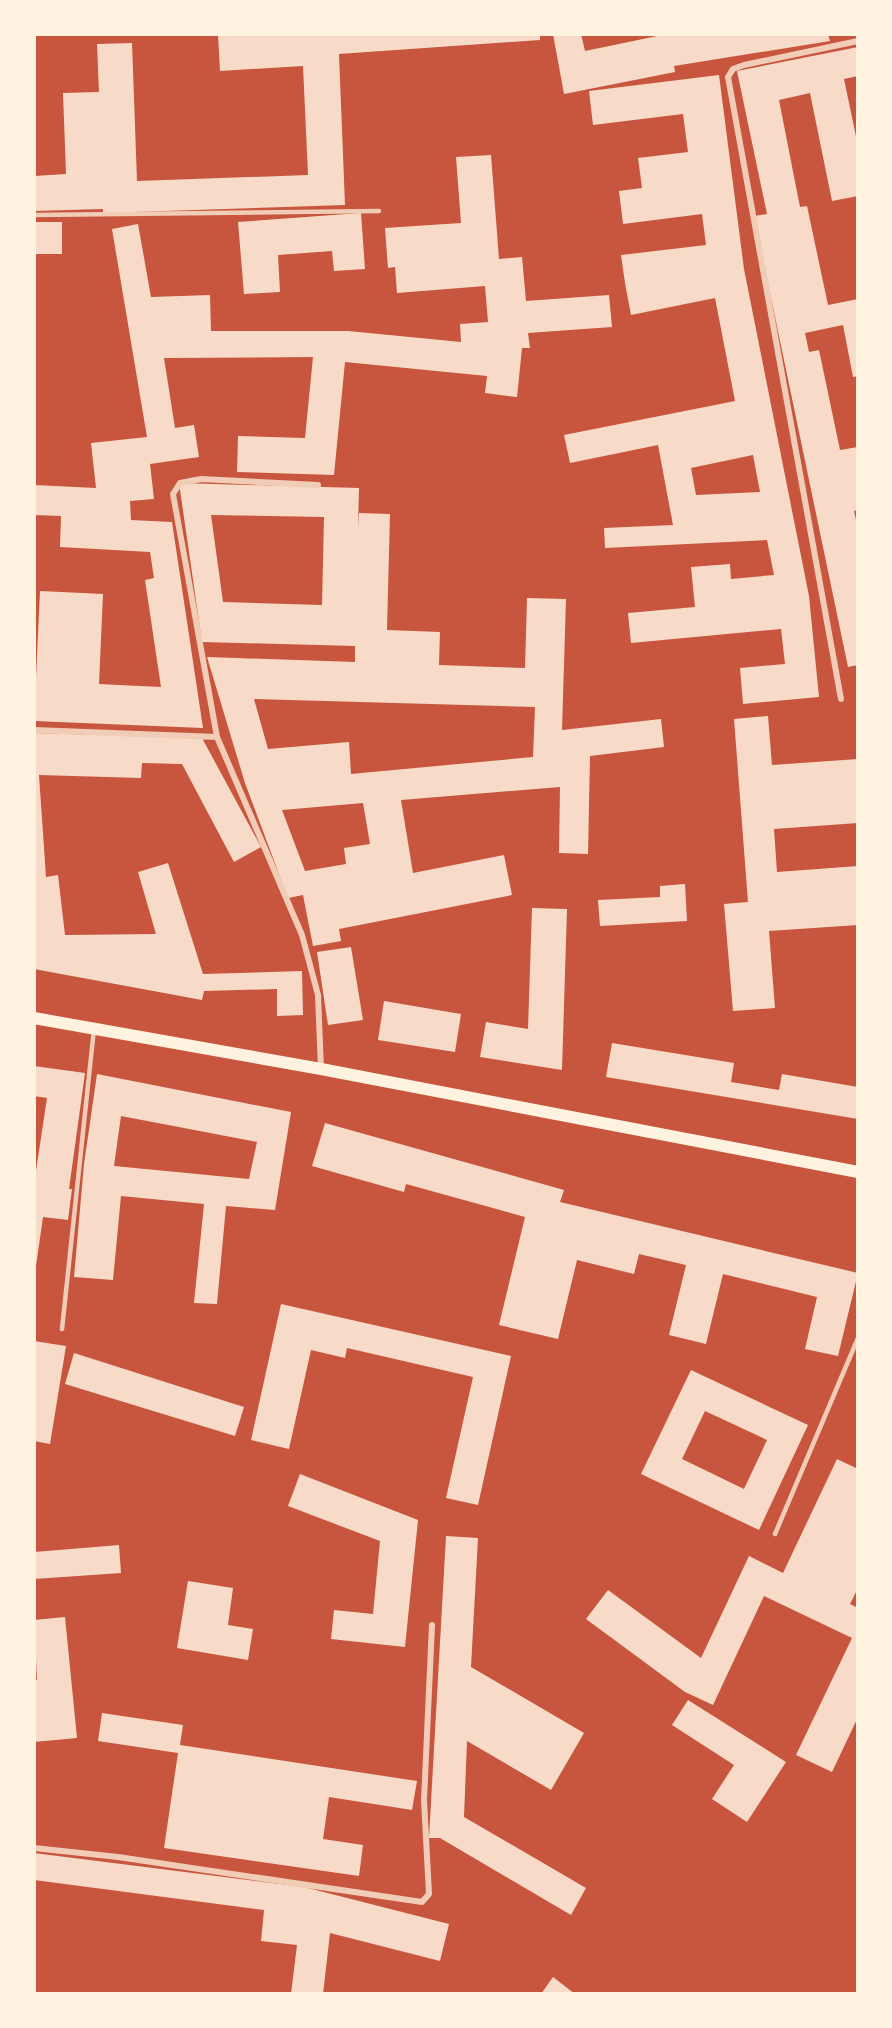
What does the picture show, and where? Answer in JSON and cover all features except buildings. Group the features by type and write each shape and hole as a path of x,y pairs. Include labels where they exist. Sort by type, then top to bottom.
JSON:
{"main road":[{"path":"34,1018 858,1172"}],"street":[{"path":"841,699 728,76 733,69 744,65 858,41"},
{"path":"318,485 201,478 180,483 172,494 217,737 302,935 318,995 321,1070"},
{"path":"34,730 217,737"},
{"path":"34,1848 118,1857 422,1902 429,1894 424,1800 432,1625"}],"lane":[{"path":"34,215 379,211"},
{"path":"62,1329 94,1029"},
{"path":"775,1534 858,1338"}]}
